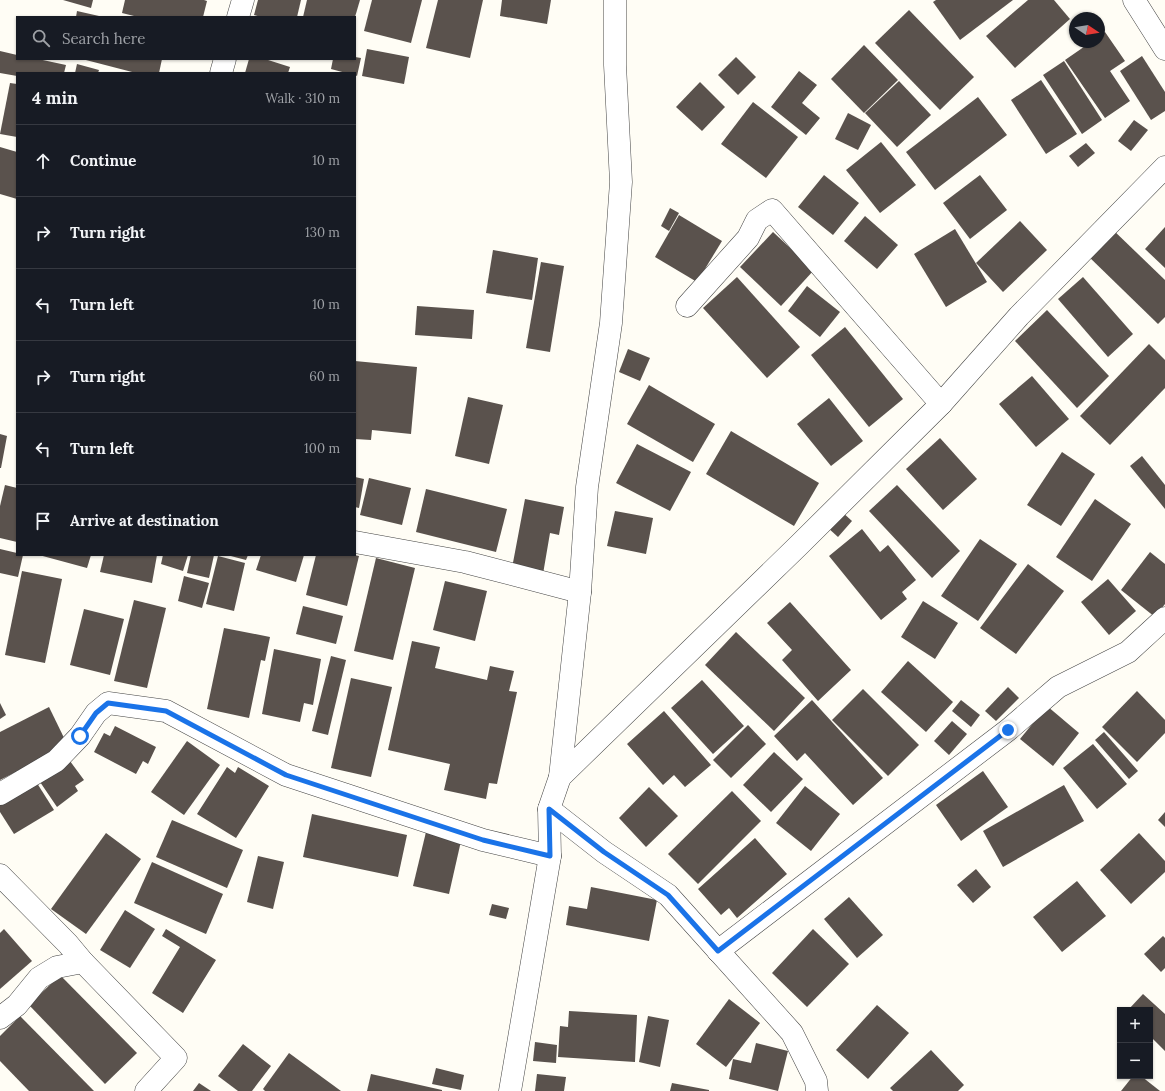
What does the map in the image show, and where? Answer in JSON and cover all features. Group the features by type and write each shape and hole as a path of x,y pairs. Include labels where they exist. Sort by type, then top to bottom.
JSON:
{"street":[{"path":"238,16 243,0"},
{"path":"510,1091 550,856 549,809 560,778 580,592 587,487 610,323 621,182 615,65 615,0"},
{"path":"1134,0 1165,49"},
{"path":"221,72 225,60"},
{"path":"560,778 788,556 941,404 1019,316 1165,167"},
{"path":"687,306 748,238 757,220 772,210 941,404"},
{"path":"356,542 465,562 580,592"},
{"path":"718,951 1008,730 1058,687 1128,652 1165,618"},
{"path":"0,794 56,761 80,736 96,713 108,703 166,711 286,775 483,840 550,856"},
{"path":"549,809 604,852 668,895 792,1033 816,1081 817,1091"},
{"path":"0,875 176,1058 146,1091"},
{"path":"0,1018 17,1005 39,978 57,967 83,962"}],"building":[{"path":"63,0 93,0 91,8"},
{"path":"125,0 207,1 203,16 134,16 122,13"},
{"path":"258,0 301,0 297,16 254,15"},
{"path":"307,0 360,0 355,16 303,16"},
{"path":"372,0 422,0 411,43 364,31"},
{"path":"438,0 483,0 470,58 426,48"},
{"path":"502,0 551,0 547,24 500,16"},
{"path":"936,0 1013,0 960,40 933,2"},
{"path":"1028,0 1054,0 1069,18 1069,20 1015,68 986,36"},
{"path":"909,10 974,77 940,110 875,43"},
{"path":"77,11 99,16 76,16"},
{"path":"1105,32 1125,61 1110,71 1130,101 1105,118 1065,60 1082,48 1105,48"},
{"path":"864,45 898,80 864,113 831,79"},
{"path":"367,49 409,57 404,84 362,76"},
{"path":"0,51 16,55 16,60 43,60 66,65 64,72 16,72 16,76 0,73"},
{"path":"1142,56 1165,92 1165,111 1151,120 1120,71"},
{"path":"356,57 361,58 357,76 356,72 342,72 331,69 333,60 356,60"},
{"path":"736,57 756,77 738,95 718,75"},
{"path":"86,60 162,60 159,72 132,72"},
{"path":"249,60 268,60 290,67 288,72 245,72"},
{"path":"1064,61 1102,120 1082,134 1043,75"},
{"path":"77,64 99,70 98,72 75,72"},
{"path":"799,71 817,85 802,103 820,118 806,135 771,107"},
{"path":"1041,80 1077,134 1046,154 1011,100"},
{"path":"899,81 931,115 897,147 865,113"},
{"path":"700,82 725,107 702,131 676,107"},
{"path":"10,83 16,84 16,137 0,134"},
{"path":"978,97 1007,135 935,190 906,152"},
{"path":"753,102 798,137 766,178 721,144"},
{"path":"848,113 871,125 858,150 835,139"},
{"path":"1134,120 1148,130 1131,151 1118,141"},
{"path":"881,142 916,185 880,213 846,170"},
{"path":"1086,143 1095,153 1078,167 1069,156"},
{"path":"0,147 16,152 16,199 0,194"},
{"path":"824,175 859,203 833,235 798,207"},
{"path":"980,175 1007,210 970,239 943,203"},
{"path":"670,208 679,213 669,231 661,226"},
{"path":"679,215 722,241 697,282 655,257"},
{"path":"865,216 898,245 877,269 844,241"},
{"path":"1020,221 1047,250 1003,292 976,263"},
{"path":"1110,227 1165,280 1165,317 1158,324 1085,253"},
{"path":"1165,227 1165,268 1145,249"},
{"path":"955,229 987,282 946,307 914,254"},
{"path":"773,232 814,270 781,306 740,267"},
{"path":"493,250 538,258 532,300 486,293"},
{"path":"541,262 564,266 550,352 526,348"},
{"path":"737,277 800,347 767,378 703,308"},
{"path":"1083,277 1133,334 1108,357 1058,299"},
{"path":"807,286 840,312 820,337 788,311"},
{"path":"417,306 474,310 472,339 415,335"},
{"path":"1047,310 1109,376 1077,408 1015,341"},
{"path":"845,327 903,399 869,427 811,355"},
{"path":"1149,344 1165,360 1165,388 1110,445 1080,416"},
{"path":"628,349 650,358 640,381 619,372"},
{"path":"356,361 417,367 411,434 372,430 371,440 356,439"},
{"path":"1032,376 1069,419 1036,447 999,404"},
{"path":"649,385 715,424 693,462 627,424"},
{"path":"468,397 503,405 489,464 455,456"},
{"path":"829,398 863,441 831,466 797,424"},
{"path":"731,431 819,483 794,526 706,474"},
{"path":"0,434 7,436 1,468 0,468"},
{"path":"940,438 977,479 943,510 906,469"},
{"path":"637,444 691,472 670,511 616,483"},
{"path":"1062,452 1095,474 1061,526 1027,505"},
{"path":"1142,456 1165,485 1165,509 1130,466"},
{"path":"356,477 364,479 359,508 356,507"},
{"path":"369,478 411,488 402,525 360,515"},
{"path":"5,485 16,488 16,542 0,538 0,506"},
{"path":"897,485 960,551 932,578 869,511"},
{"path":"426,489 507,509 496,552 416,532"},
{"path":"525,499 564,507 559,535 550,533 543,574 512,568"},
{"path":"1095,499 1131,524 1092,581 1056,557"},
{"path":"615,511 653,518 646,554 607,546"},
{"path":"841,511 852,521 838,537 827,527"},
{"path":"862,529 880,552 888,545 916,580 902,592 907,599 881,620 829,556"},
{"path":"980,539 1017,564 978,621 941,596"},
{"path":"0,549 16,553 16,556 23,556 18,577 0,573"},
{"path":"1150,552 1165,564 1165,604 1155,617 1121,590"},
{"path":"43,556 91,556 87,568"},
{"path":"104,556 157,556 152,583 100,572"},
{"path":"163,556 188,556 183,571 161,564"},
{"path":"191,556 214,556 209,578 187,573"},
{"path":"218,556 245,563 234,611 206,604"},
{"path":"231,556 248,556 246,560"},
{"path":"261,556 304,556 296,582 256,570"},
{"path":"316,556 359,556 347,606 306,595"},
{"path":"376,558 415,568 393,660 354,651"},
{"path":"1028,564 1064,591 1016,654 980,628"},
{"path":"22,571 62,579 45,663 5,655"},
{"path":"184,576 209,583 202,608 178,601"},
{"path":"1108,579 1136,611 1109,635 1081,602"},
{"path":"445,581 487,591 475,641 433,630"},
{"path":"134,600 166,608 147,688 114,681"},
{"path":"923,601 958,623 935,659 901,637"},
{"path":"790,602 851,670 818,701 782,660 792,650 767,623"},
{"path":"303,606 343,616 336,644 296,634"},
{"path":"84,609 124,619 110,675 70,665"},
{"path":"224,628 270,637 265,661 261,660 249,718 207,709"},
{"path":"736,632 805,698 774,731 705,665"},
{"path":"412,641 440,647 435,668 487,680 490,666 514,671 509,691 517,692 497,784 489,783 486,799 444,790 450,764 388,750"},
{"path":"274,649 321,659 313,705 304,703 300,722 262,714"},
{"path":"331,656 346,660 328,735 312,731"},
{"path":"908,661 953,702 926,732 881,692"},
{"path":"351,678 392,687 371,777 331,768"},
{"path":"702,680 744,726 713,754 671,708"},
{"path":"1008,687 1019,698 996,721 985,711"},
{"path":"863,689 919,745 888,776 832,720"},
{"path":"1137,691 1165,720 1165,733 1137,762 1102,727"},
{"path":"812,700 883,778 853,805 805,753 797,761 774,736"},
{"path":"961,700 980,715 971,727 952,711"},
{"path":"0,703 6,715 0,719"},
{"path":"1047,706 1079,733 1053,766 1020,739"},
{"path":"49,707 68,746 0,780 0,732"},
{"path":"664,711 711,765 685,787 674,775 663,785 627,744"},
{"path":"952,721 967,734 949,755 934,741"},
{"path":"748,725 766,744 731,778 713,760"},
{"path":"115,726 156,747 148,764 143,761 136,774 94,752 104,733 110,736"},
{"path":"1104,732 1138,771 1129,779 1095,740"},
{"path":"187,741 220,765 184,815 151,792"},
{"path":"1093,744 1127,784 1097,809 1063,768"},
{"path":"774,752 803,779 771,812 743,785"},
{"path":"67,757 84,780 75,786 78,791 57,807 38,779"},
{"path":"227,767 235,773 238,767 269,786 236,838 197,814"},
{"path":"983,771 1008,807 961,841 936,805"},
{"path":"35,780 54,810 14,834 0,812 0,801"},
{"path":"1064,785 1084,821 1003,867 983,831"},
{"path":"805,786 840,814 811,851 776,823"},
{"path":"649,787 678,816 646,847 619,818"},
{"path":"732,791 761,821 698,884 668,854"},
{"path":"1165,812 1165,827 1158,820"},
{"path":"312,814 407,835 398,877 303,857"},
{"path":"172,820 243,850 227,888 156,857"},
{"path":"426,832 461,841 449,894 413,886"},
{"path":"106,833 141,859 86,934 51,909"},
{"path":"1139,833 1165,861 1165,872 1131,904 1100,870"},
{"path":"755,838 787,874 737,918 729,908 721,915 698,889"},
{"path":"258,856 284,862 273,909 247,902"},
{"path":"152,862 223,894 206,934 134,903"},
{"path":"976,869 991,887 973,903 957,885"},
{"path":"1077,881 1106,916 1062,952 1033,917"},
{"path":"591,887 657,900 649,941 566,925 569,906 587,909"},
{"path":"849,897 883,935 857,958 824,919"},
{"path":"492,904 509,908 506,919 489,915"},
{"path":"125,910 155,929 130,968 100,950"},
{"path":"4,929 32,961 0,989 0,933"},
{"path":"166,929 216,960 183,1013 152,993 180,947 162,936"},
{"path":"813,929 849,964 807,1007 772,973"},
{"path":"1163,936 1165,938 1165,968 1161,972 1144,954"},
{"path":"60,975 137,1053 105,1084 29,1005"},
{"path":"1143,994 1165,1014 1165,1051 1153,1039 1153,1007 1131,1007"},
{"path":"729,999 760,1023 726,1067 696,1044"},
{"path":"877,1005 909,1033 868,1079 836,1050"},
{"path":"569,1011 637,1015 635,1062 558,1057 560,1026 568,1027"},
{"path":"20,1016 94,1091 29,1091 0,1061 0,1036"},
{"path":"648,1016 669,1020 660,1067 639,1062"},
{"path":"535,1042 557,1045 556,1063 533,1061"},
{"path":"756,1043 788,1051 778,1091 729,1079 733,1059 751,1063"},
{"path":"243,1044 271,1066 252,1091 238,1091 218,1076"},
{"path":"931,1050 964,1085 958,1091 893,1091 890,1088"},
{"path":"289,1053 341,1091 265,1091 263,1089"},
{"path":"436,1068 464,1075 461,1090 432,1084"},
{"path":"371,1074 442,1090 442,1091 367,1091"},
{"path":"537,1074 566,1077 564,1091 535,1091"},
{"path":"1131,1079 1145,1079 1160,1091 1121,1091"},
{"path":"199,1083 211,1091 193,1091"},
{"path":"672,1083 709,1090 709,1091 670,1091"}],"route":[{"path":"80,736 96,713 108,703 166,711 286,775 483,840 550,856 549,809 604,852 668,895 718,951 1008,730"}]}
